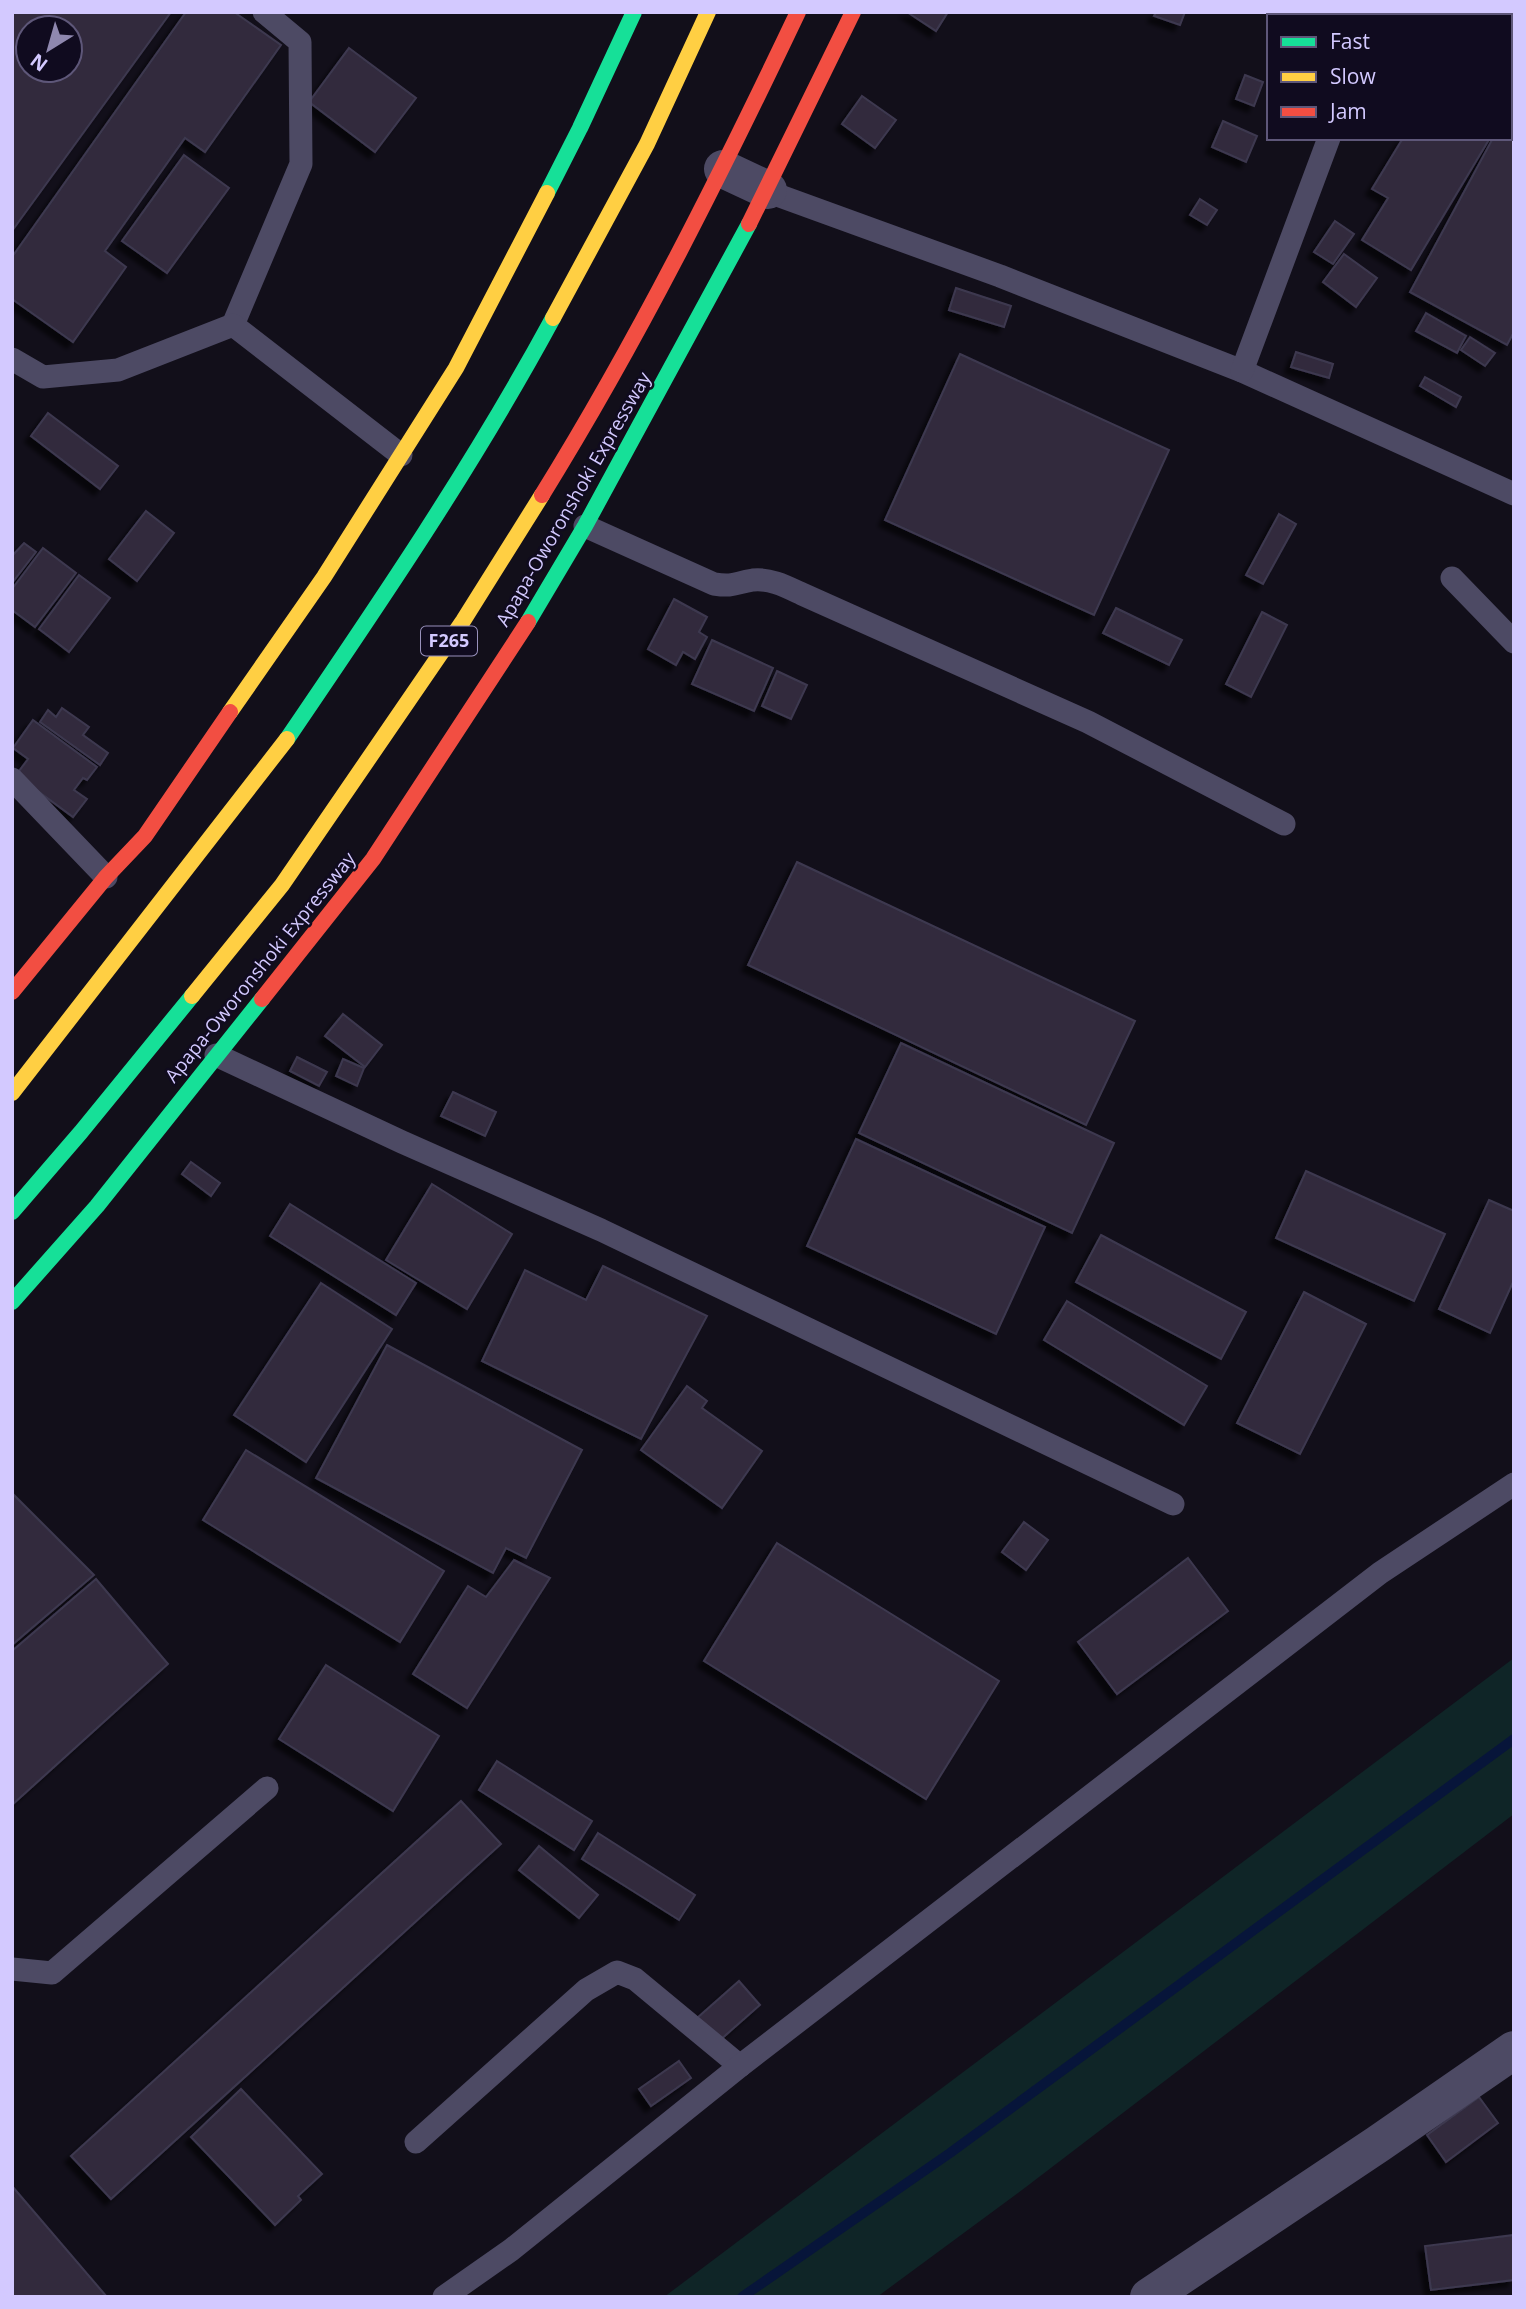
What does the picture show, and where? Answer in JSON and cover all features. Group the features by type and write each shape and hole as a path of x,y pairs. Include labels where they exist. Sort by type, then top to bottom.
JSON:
{"main road":[{"path":"12,992 106,877 145,836 324,577 456,368 580,128 634,12"},
{"path":"12,1093 278,752 407,563 515,388 647,144 708,12"},
{"name":"Apapa-Oworonshoki Expressway","path":"12,1212 81,1132 282,885 463,621 583,429 721,173 798,12"},
{"name":"Apapa-Oworonshoki Expressway","path":"12,1301 97,1206 373,859 506,657 585,526 768,190 853,12"}],"street":[{"path":"721,173 768,190"},
{"path":"1153,2295 1514,2050"}],"lane":[{"path":"12,359 43,377 118,370 233,325 301,164 300,42 264,12"},
{"path":"1242,371 1328,140"},
{"path":"768,190 1000,276 1242,371 1514,494"},
{"path":"233,325 401,455"},
{"path":"585,526 713,584 732,587 753,580 769,580 802,594 1088,722 1284,824"},
{"path":"1452,578 1514,642"},
{"path":"12,779 106,877"},
{"path":"216,1055 600,1230 1173,1504"},
{"path":"444,2297 511,2250 740,2066 1380,1573 1514,1485"},
{"path":"12,1969 52,1973 267,1788"},
{"path":"416,2142 586,1990 617,1972 635,1979 740,2066"}],"green space":[{"path":"1514,1658 1514,1814 1026,2187 877,2297 664,2297"}],"building":[{"path":"12,12 171,12 12,231"},
{"path":"186,12 234,12 281,45 205,152 185,138 105,251 126,267 73,342 12,299 12,257"},
{"path":"907,12 948,12 936,31"},
{"path":"1156,12 1185,12 1180,25 1154,16"},
{"path":"1514,12 1514,120 1512,14 1455,14"},
{"path":"349,48 416,98 375,152 309,102"},
{"path":"1245,75 1263,82 1254,106 1236,99"},
{"path":"862,96 896,120 875,148 842,124"},
{"path":"1223,121 1257,136 1246,162 1212,147"},
{"path":"1512,133 1514,134 1514,332 1507,345 1410,292 1492,140 1512,140"},
{"path":"1402,140 1489,140 1411,270 1362,240 1388,198 1372,189"},
{"path":"184,155 229,188 167,273 122,241"},
{"path":"1200,199 1217,210 1207,225 1190,215"},
{"path":"1335,221 1354,234 1333,264 1314,252"},
{"path":"1344,254 1377,278 1356,307 1323,282"},
{"path":"956,288 1011,306 1004,327 949,310"},
{"path":"1426,313 1466,336 1457,353 1416,331"},
{"path":"1470,337 1495,353 1485,366 1461,350"},
{"path":"1296,352 1333,364 1329,378 1291,367"},
{"path":"960,354 1169,450 1094,615 885,520"},
{"path":"1425,377 1461,397 1456,407 1420,386"},
{"path":"48,413 118,466 100,489 31,436"},
{"path":"146,511 174,533 137,581 109,559"},
{"path":"1279,514 1296,524 1263,584 1246,575"},
{"path":"24,543 36,552 12,583 12,556"},
{"path":"43,548 76,573 35,627 12,610 12,589"},
{"path":"79,575 110,598 69,652 39,629"},
{"path":"674,599 707,617 699,632 707,637 695,659 683,652 676,665 648,649"},
{"path":"1116,608 1182,640 1169,665 1103,633"},
{"path":"1262,612 1287,625 1251,697 1226,684"},
{"path":"712,640 773,668 754,711 692,684"},
{"path":"777,671 807,685 791,719 762,706"},
{"path":"62,708 89,727 83,735 108,753 100,765 40,722 48,710 56,717"},
{"path":"33,720 97,767 87,780 83,778 74,790 87,799 73,817 16,775 28,759 13,748"},
{"path":"797,862 1135,1021 1086,1125 748,965"},
{"path":"343,1014 382,1045 365,1067 325,1036"},
{"path":"901,1043 1114,1143 1072,1233 859,1133"},
{"path":"297,1057 327,1072 319,1086 290,1071"},
{"path":"343,1059 364,1068 357,1086 336,1076"},
{"path":"453,1092 496,1112 485,1136 441,1116"},
{"path":"856,1139 1045,1227 996,1334 807,1246"},
{"path":"191,1162 220,1183 211,1196 182,1174"},
{"path":"1306,1171 1445,1234 1414,1301 1276,1238"},
{"path":"432,1184 512,1234 467,1309 386,1260"},
{"path":"1489,1200 1514,1211 1514,1280 1490,1333 1439,1309"},
{"path":"290,1204 416,1283 396,1315 270,1236"},
{"path":"1101,1235 1246,1312 1221,1359 1076,1282"},
{"path":"603,1266 707,1316 641,1439 482,1361 525,1270 586,1300"},
{"path":"321,1283 392,1329 306,1462 234,1415"},
{"path":"1304,1292 1366,1324 1300,1454 1237,1423"},
{"path":"1067,1301 1207,1386 1184,1425 1044,1340"},
{"path":"387,1345 582,1450 526,1558 506,1548 493,1573 316,1478"},
{"path":"687,1386 707,1401 702,1408 762,1451 722,1508 641,1450"},
{"path":"246,1450 444,1571 400,1642 203,1520"},
{"path":"12,1493 94,1575 12,1645"},
{"path":"1024,1522 1048,1540 1026,1570 1002,1552"},
{"path":"777,1543 999,1681 926,1799 704,1661"},
{"path":"1188,1558 1228,1611 1117,1694 1078,1642"},
{"path":"514,1560 550,1578 467,1708 413,1674 468,1586 486,1597"},
{"path":"96,1579 168,1664 12,1805 12,1651"},
{"path":"326,1665 439,1736 393,1811 279,1739"},
{"path":"497,1761 592,1821 574,1850 479,1790"},
{"path":"461,1801 501,1844 111,2199 71,2156"},
{"path":"598,1833 695,1895 679,1920 582,1859"},
{"path":"539,1846 598,1895 579,1918 519,1870"},
{"path":"739,1981 760,2005 719,2041 697,2018"},
{"path":"679,2061 691,2078 651,2106 639,2089"},
{"path":"241,2089 322,2174 298,2196 301,2200 275,2225 191,2137"},
{"path":"1479,2097 1498,2123 1446,2162 1427,2135"},
{"path":"12,2186 107,2297 12,2297"},
{"path":"1514,2235 1514,2280 1431,2290 1425,2246"}],"waterway":[{"path":"742,2297 950,2153 1514,1739"}],"traffic: fast":[{"path":"547,193 634,12"},
{"path":"528,622 585,526 749,224"},
{"path":"287,739 459,479 553,318"},
{"path":"12,1212 192,996"},
{"path":"12,1302 97,1206 262,999"}],"traffic: slow":[{"path":"553,318 647,144 708,12"},
{"path":"230,712 324,577 456,368 547,193"},
{"path":"192,996 282,885 463,621 542,495"},
{"path":"12,1093 287,739"}],"traffic: jam":[{"path":"542,495 612,377 677,257 798,12"},
{"path":"749,224 853,12"},
{"path":"262,999 373,859 528,622"},
{"path":"12,992 106,877 145,836 230,712"}]}
